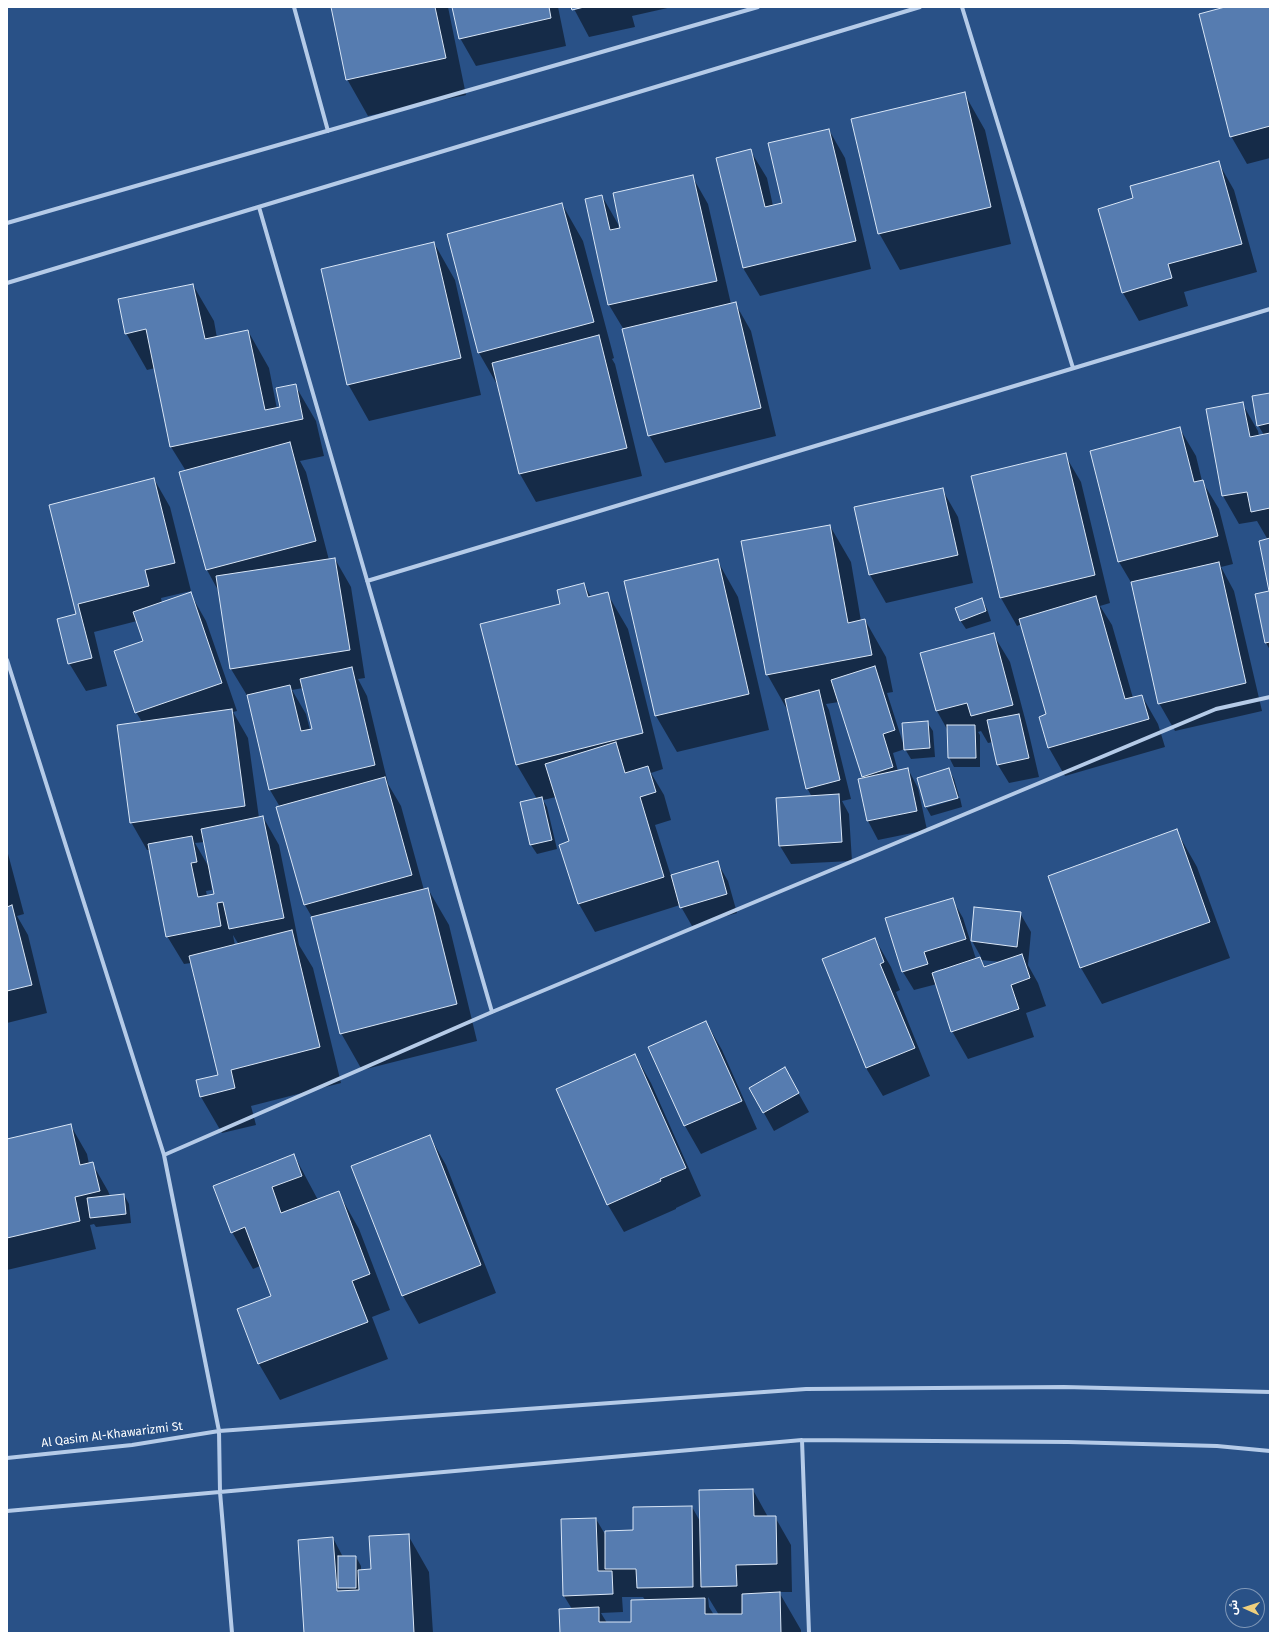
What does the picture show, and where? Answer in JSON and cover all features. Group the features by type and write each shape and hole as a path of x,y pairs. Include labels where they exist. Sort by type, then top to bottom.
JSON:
{"street":[{"path":"294,7 328,131"},
{"path":"7,223 758,7"},
{"path":"7,283 920,7"},
{"path":"962,7 1073,368"},
{"path":"259,207 492,1012"},
{"path":"367,581 1270,309"},
{"path":"7,660 164,1155 219,1431 220,1492 232,1633"},
{"path":"164,1155 492,1012 1216,709 1270,697"},
{"name":"Al Qasim Al-Khawarizmi St","path":"7,1458 132,1445 219,1431 806,1388 1064,1387 1270,1392"},
{"path":"802,1440 809,1633"},
{"path":"7,1511 802,1440 1068,1442 1217,1446 1270,1451"}],"building":[{"path":"331,7 435,7 446,58 346,80"},
{"path":"452,7 549,7 551,18 459,39"},
{"path":"571,7 584,7 572,10"},
{"path":"1225,7 1270,7 1270,126 1230,137 1199,14"},
{"path":"965,92 991,207 878,234 851,119"},
{"path":"829,129 856,241 743,268 716,158 751,149 765,207 782,203 768,143"},
{"path":"1219,161 1242,244 1168,264 1172,278 1122,293 1098,209 1133,198 1130,186"},
{"path":"693,175 717,281 608,305 585,199 602,195 610,230 620,228 613,193"},
{"path":"562,203 594,322 478,353 447,234"},
{"path":"434,242 461,358 347,385 321,269"},
{"path":"193,284 205,339 248,330 265,410 280,407 276,388 296,384 303,419 170,447 146,329 125,334 118,299"},
{"path":"736,302 761,408 648,436 622,329"},
{"path":"599,335 627,448 519,474 492,363"},
{"path":"1270,393 1270,423 1257,426 1252,396"},
{"path":"1243,402 1250,437 1270,433 1270,508 1251,512 1247,492 1222,496 1206,409"},
{"path":"1180,427 1194,482 1203,480 1218,536 1118,562 1090,451"},
{"path":"290,442 316,541 206,570 179,472"},
{"path":"1066,453 1095,575 1000,598 971,476"},
{"path":"154,478 175,563 145,570 149,586 78,604 92,658 68,664 57,619 76,614 49,505"},
{"path":"943,488 958,555 869,575 854,507"},
{"path":"830,525 848,623 865,619 872,655 766,675 741,541"},
{"path":"1270,538 1270,642 1265,643 1255,594 1269,591 1259,541"},
{"path":"335,558 350,650 230,669 216,576"},
{"path":"718,559 749,694 655,716 624,581"},
{"path":"1219,562 1246,683 1158,704 1131,582"},
{"path":"584,583 588,597 608,592 643,733 516,765 480,624 560,604 557,590"},
{"path":"191,592 222,683 135,713 114,651 143,641 133,612"},
{"path":"1096,596 1125,699 1142,695 1149,719 1048,748 1039,717 1046,714 1019,619"},
{"path":"982,598 986,611 960,621 955,608"},
{"path":"994,633 1013,705 971,716 967,703 936,711 920,653"},
{"path":"875,666 895,730 883,734 893,767 862,777 831,680"},
{"path":"352,667 375,765 269,790 247,695 290,685 301,731 312,729 300,679"},
{"path":"819,690 840,780 806,789 785,699"},
{"path":"232,709 245,806 130,823 117,725"},
{"path":"1019,714 1029,758 997,765 987,720"},
{"path":"928,721 930,748 904,750 902,723"},
{"path":"947,725 975,725 976,758 948,758"},
{"path":"616,742 625,773 648,766 656,792 640,797 664,877 578,904 559,845 569,841 545,764"},
{"path":"908,768 917,811 867,821 858,779"},
{"path":"949,768 958,798 925,807 917,778"},
{"path":"385,777 412,875 304,905 276,807"},
{"path":"839,794 842,842 779,846 776,798"},
{"path":"542,797 552,840 530,845 520,802"},
{"path":"263,816 284,918 229,929 223,902 217,903 221,926 166,937 148,844 192,836 197,862 191,863 198,897 214,894 201,829"},
{"path":"1177,829 1210,922 1080,968 1048,876"},
{"path":"718,861 727,894 680,908 671,875"},
{"path":"428,888 457,1004 340,1034 311,917"},
{"path":"953,898 966,939 924,952 928,964 902,972 885,918"},
{"path":"12,905 32,985 7,991 7,907"},
{"path":"974,907 1021,912 1017,947 971,941"},
{"path":"292,930 320,1047 231,1070 235,1088 200,1097 196,1080 218,1075 189,956"},
{"path":"875,938 884,962 880,964 915,1048 866,1068 822,959"},
{"path":"1022,954 1030,978 1011,985 1019,1009 951,1032 932,973 980,957 984,967"},
{"path":"706,1021 742,1101 684,1126 648,1047"},
{"path":"635,1054 686,1168 607,1205 556,1089"},
{"path":"785,1067 799,1093 763,1113 749,1088"},
{"path":"71,1124 80,1165 93,1162 100,1191 75,1197 80,1221 7,1238 7,1139"},
{"path":"430,1135 481,1265 402,1296 351,1166"},
{"path":"294,1154 302,1176 272,1187 281,1213 339,1191 370,1274 352,1281 368,1322 258,1364 237,1309 271,1296 245,1227 231,1233 213,1186"},
{"path":"124,1194 126,1214 90,1218 87,1198"},
{"path":"753,1489 754,1516 776,1516 777,1564 736,1565 737,1586 701,1587 699,1490"},
{"path":"692,1506 693,1587 637,1588 636,1569 605,1569 605,1531 633,1530 633,1507"},
{"path":"596,1518 598,1571 612,1571 613,1594 563,1596 561,1519"},
{"path":"409,1534 414,1633 304,1633 298,1540 333,1537 337,1591 359,1590 358,1570 371,1569 369,1536"},
{"path":"338,1556 356,1556 356,1588 338,1588"},
{"path":"780,1592 781,1633 560,1633 559,1609 599,1607 599,1622 631,1622 631,1600 705,1598 705,1614 742,1614 742,1594"}]}
